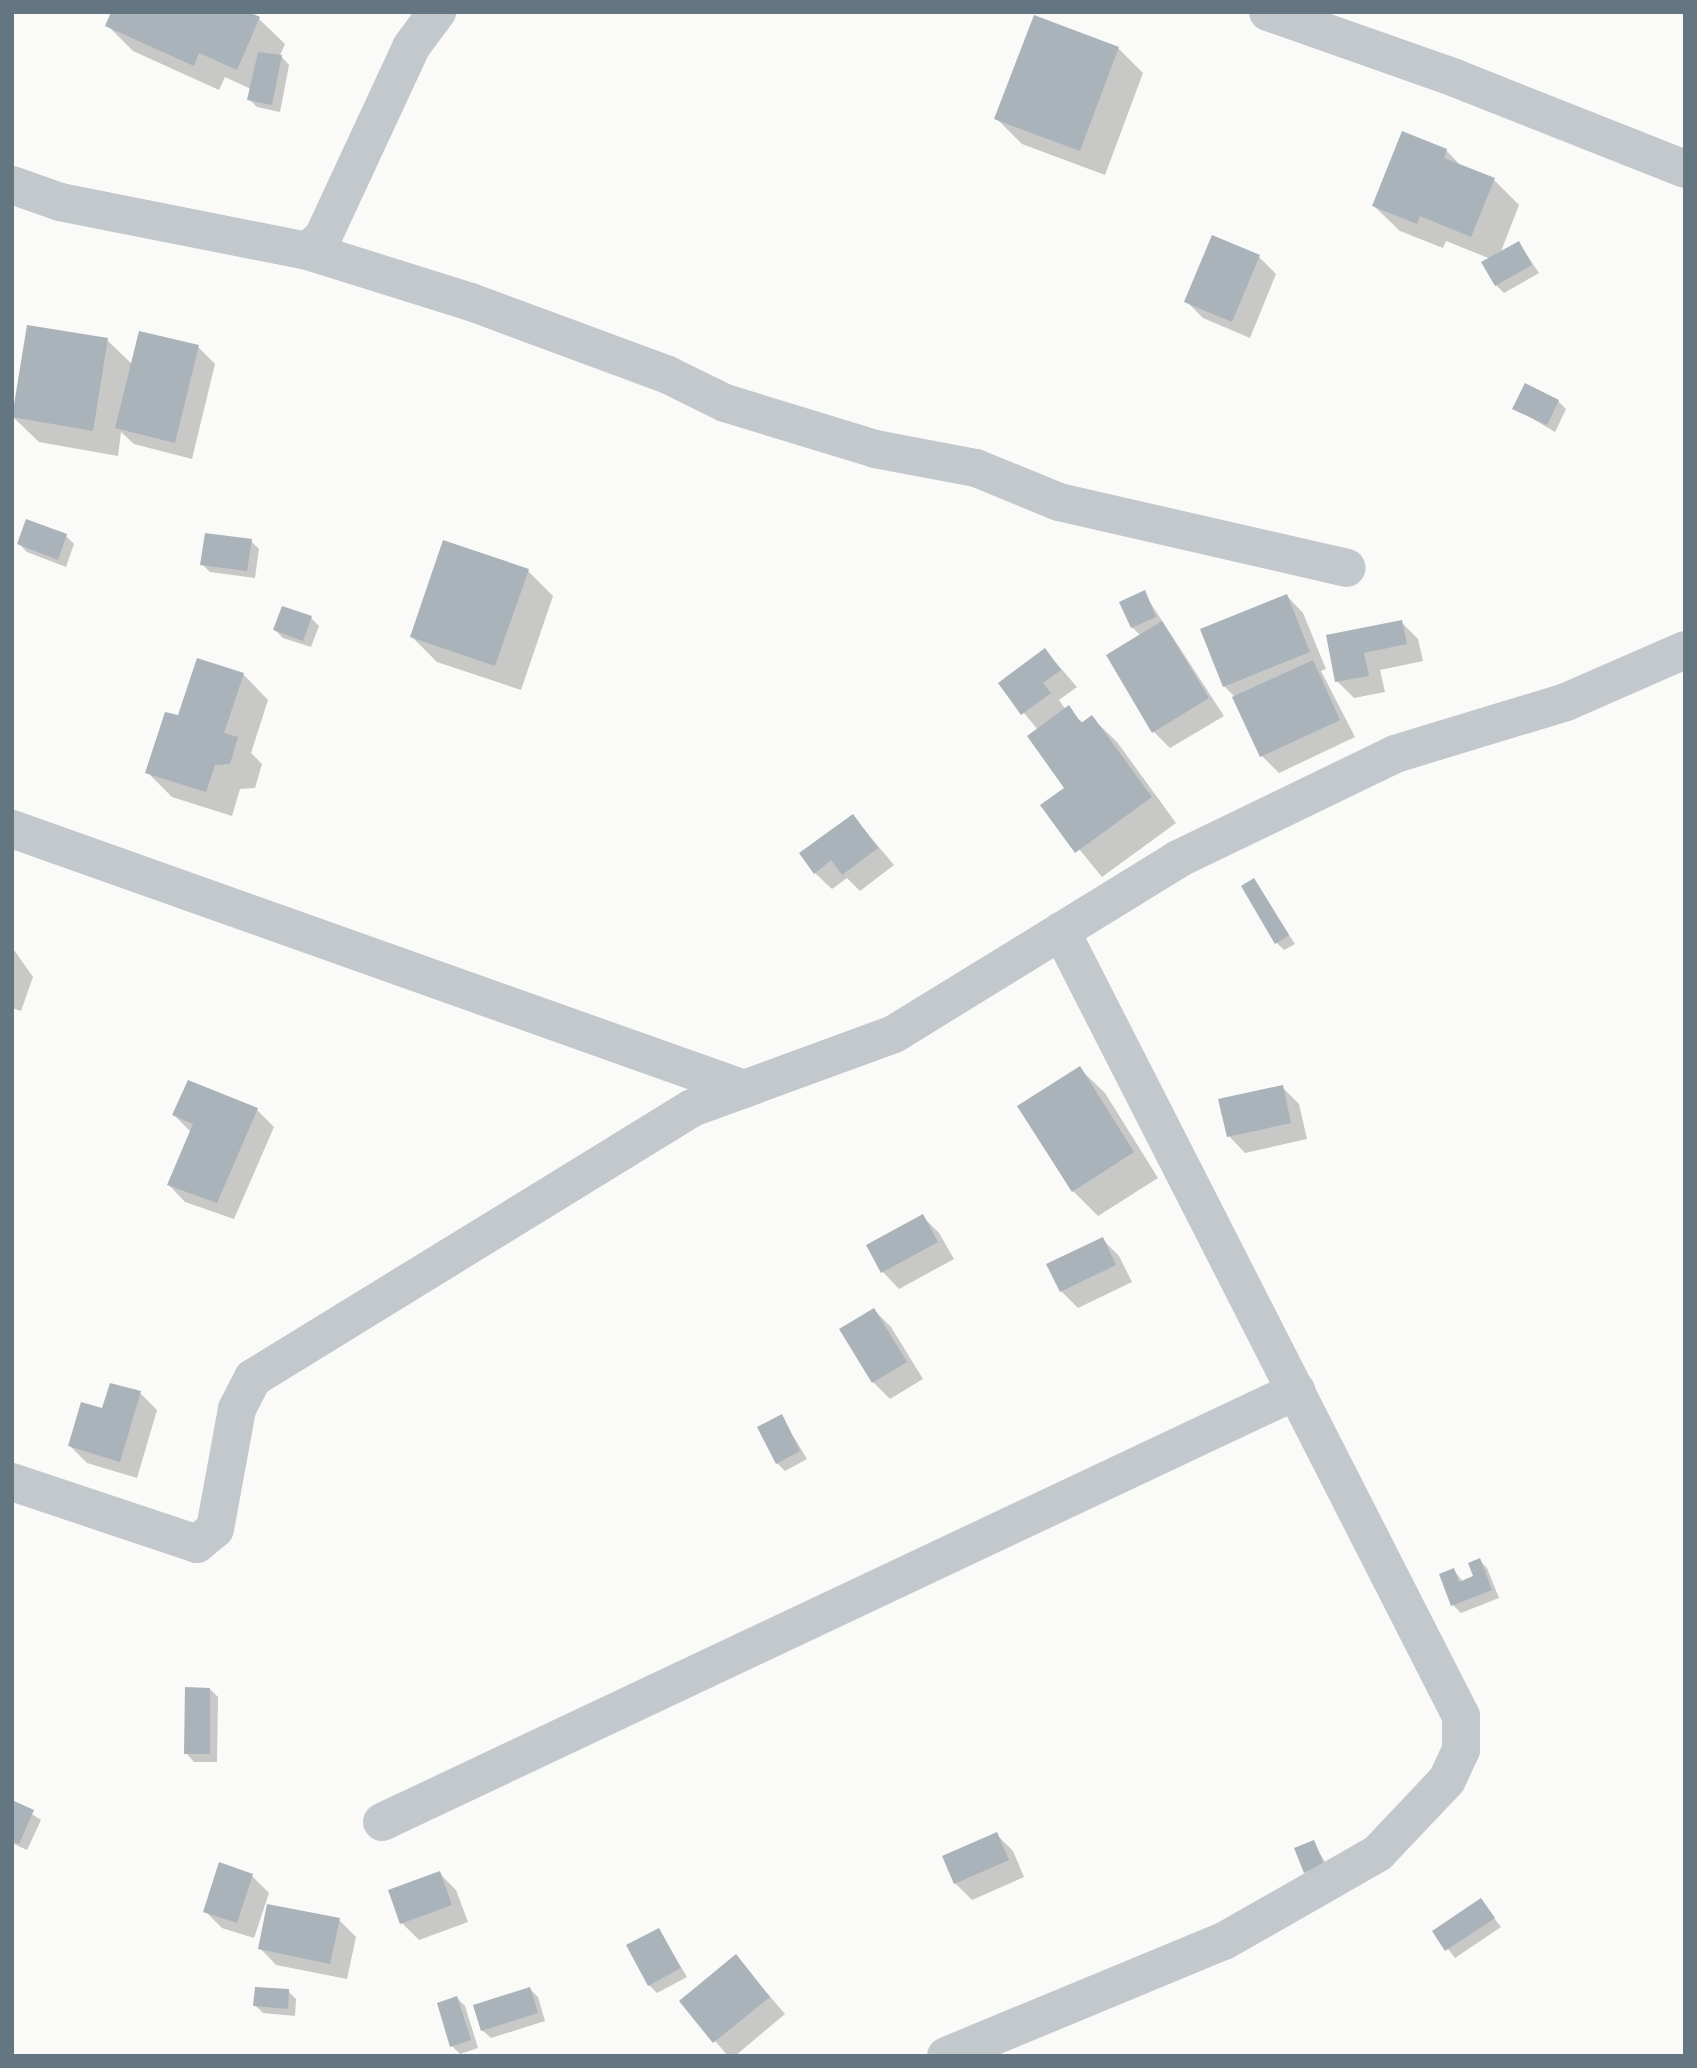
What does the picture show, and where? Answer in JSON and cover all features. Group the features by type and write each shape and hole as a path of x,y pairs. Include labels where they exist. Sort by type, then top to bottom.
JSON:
{"street":[{"path":"308,251 323,237 411,47 437,12"},
{"path":"1268,12 1455,78 1685,169"},
{"path":"12,185 60,202 308,251 471,302 668,375 725,403 862,445 976,468 1059,502 1347,568"},
{"path":"12,1482 197,1544 215,1529 237,1409 253,1378 692,1108 894,1034 1178,859 1395,754 1566,702 1685,650"},
{"path":"12,829 744,1089"},
{"path":"946,2056 1224,1941 1378,1853 1447,1780 1461,1750 1461,1716 1061,931"},
{"path":"382,1822 1296,1391"}],"building":[{"path":"111,12 249,12 260,17 237,70 199,53 194,66 105,26"},
{"path":"1034,15 1119,47 1080,151 994,119"},
{"path":"258,52 282,55 272,105 247,100"},
{"path":"1402,131 1447,149 1444,158 1495,178 1471,237 1420,216 1417,224 1372,206"},
{"path":"1212,235 1260,255 1232,322 1184,302"},
{"path":"1519,241 1532,265 1495,286 1481,262"},
{"path":"27,325 108,338 93,431 12,417"},
{"path":"139,331 199,345 175,443 115,428"},
{"path":"1525,383 1559,400 1547,425 1512,409"},
{"path":"26,519 67,534 58,560 17,544"},
{"path":"205,533 252,539 247,571 200,565"},
{"path":"443,540 529,569 495,666 410,637"},
{"path":"1145,590 1156,617 1131,628 1119,602"},
{"path":"1287,594 1310,652 1223,687 1200,629"},
{"path":"282,606 312,616 303,641 273,630"},
{"path":"1402,620 1407,644 1364,653 1369,676 1335,682 1326,635"},
{"path":"1162,621 1209,698 1152,733 1106,655"},
{"path":"1045,648 1061,670 1043,683 1051,693 1021,715 998,683"},
{"path":"197,658 244,673 224,733 238,737 230,764 215,765 206,792 145,773 165,712 178,715"},
{"path":"1313,660 1340,720 1260,757 1232,697"},
{"path":"1069,705 1081,723 1092,715 1152,797 1075,853 1040,805 1064,788 1027,736"},
{"path":"853,814 878,848 842,875 831,860 814,874 799,853"},
{"path":"1254,878 1289,935 1275,944 1241,886"},
{"path":"1080,1066 1134,1152 1072,1192 1017,1106"},
{"path":"188,1080 258,1108 217,1203 167,1185 193,1124 172,1115"},
{"path":"1283,1085 1291,1123 1227,1137 1218,1099"},
{"path":"923,1214 938,1242 881,1273 866,1245"},
{"path":"1103,1237 1116,1265 1060,1292 1046,1264"},
{"path":"874,1308 907,1362 872,1383 839,1329"},
{"path":"110,1383 141,1391 120,1462 68,1446 81,1402 102,1408"},
{"path":"782,1414 800,1451 776,1464 757,1427"},
{"path":"1480,1558 1492,1590 1451,1606 1439,1574 1454,1568 1459,1582 1473,1576 1468,1563"},
{"path":"185,1687 210,1688 210,1754 184,1754"},
{"path":"14,1801 34,1810 19,1844 12,1841"},
{"path":"997,1832 1009,1860 954,1884 942,1856"},
{"path":"1314,1840 1324,1864 1304,1873 1294,1848"},
{"path":"219,1862 253,1874 237,1923 203,1912"},
{"path":"440,1871 452,1905 400,1924 388,1890"},
{"path":"1481,1898 1495,1918 1445,1951 1432,1931"},
{"path":"267,1904 340,1918 330,1964 258,1949"},
{"path":"659,1928 681,1968 648,1986 626,1945"},
{"path":"736,1954 770,1997 713,2043 679,2001"},
{"path":"255,1987 289,1989 288,2009 253,2006"},
{"path":"530,1987 538,2013 481,2031 473,2005"},
{"path":"457,1996 471,2040 450,2047 437,2003"}]}
